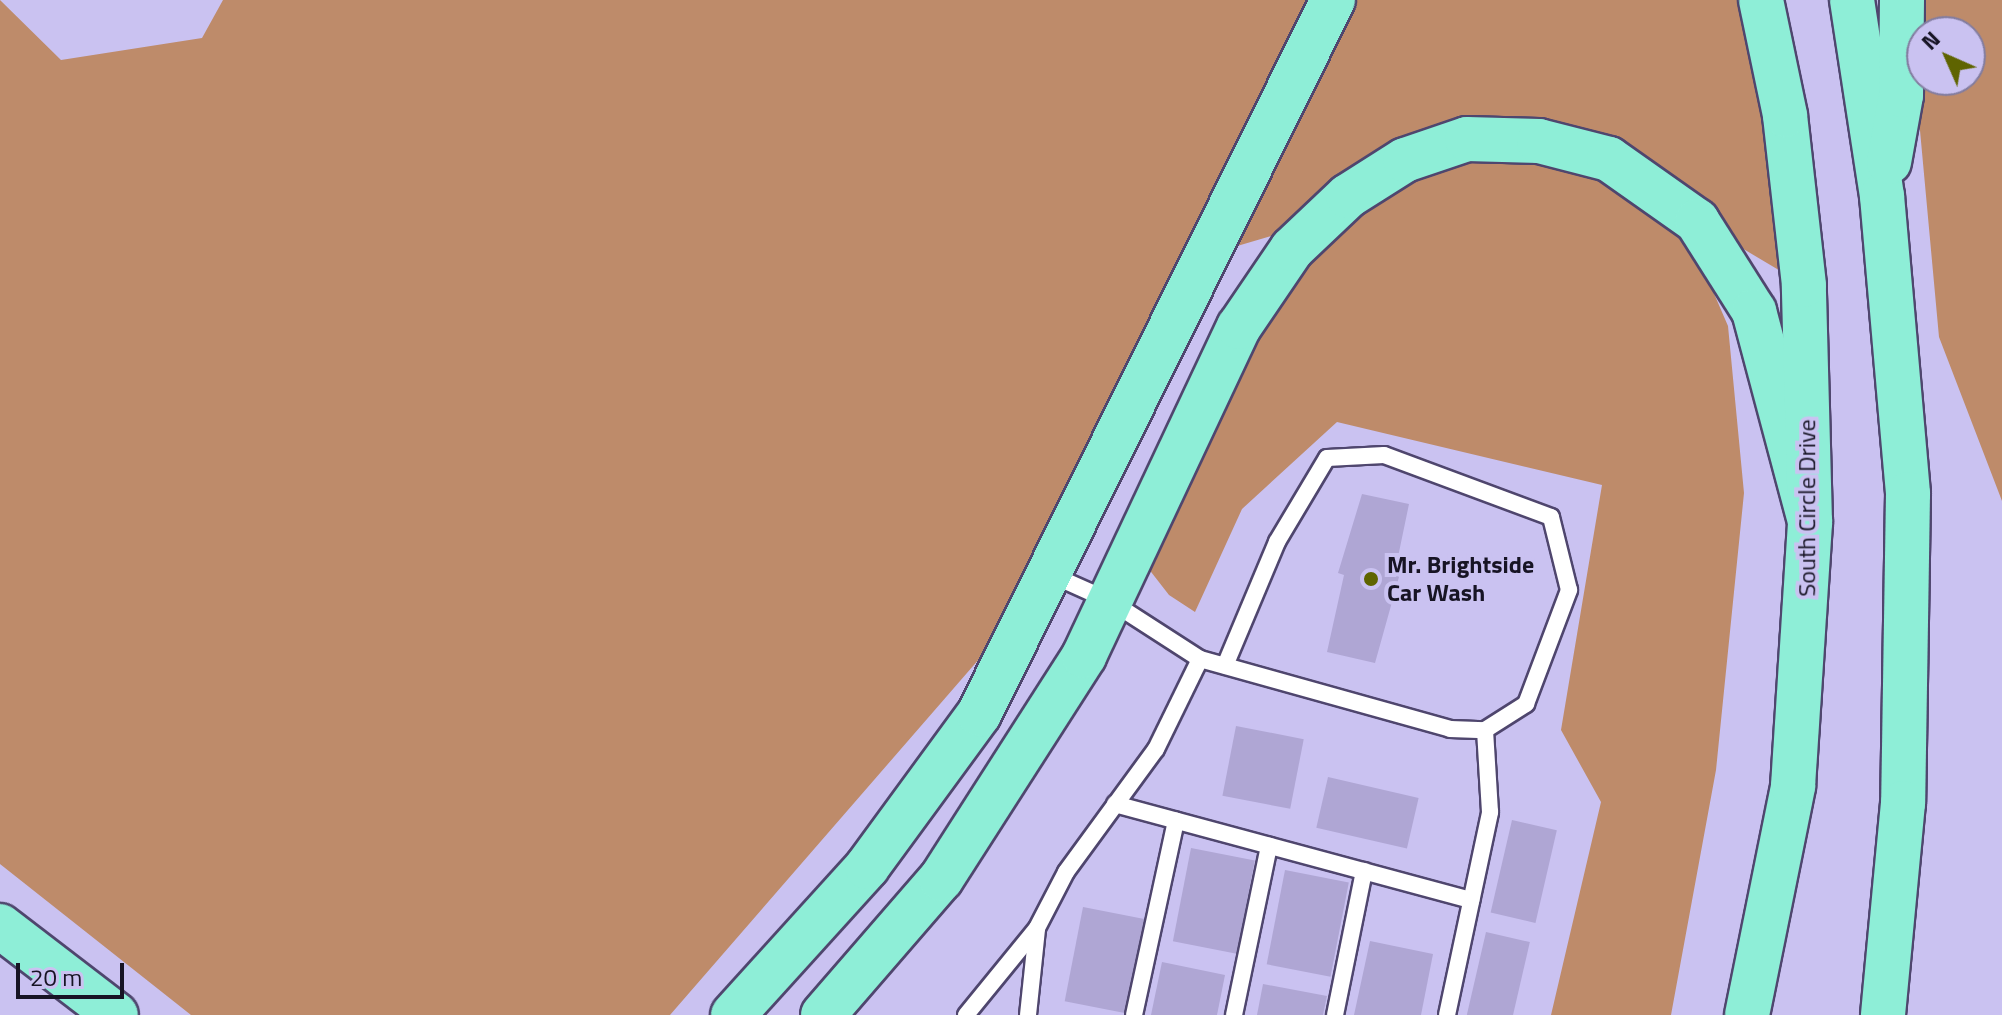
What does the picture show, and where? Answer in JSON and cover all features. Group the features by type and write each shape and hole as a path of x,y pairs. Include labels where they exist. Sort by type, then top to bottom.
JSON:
{"main road":[{"path":"733,1015 925,793 979,714 1052,575 1333,0"},
{"name":"South Circle Drive","path":"1747,1015 1793,786 1810,522 1804,285 1785,115 1761,0"},
{"path":"1852,0 1882,196 1908,494 1910,651 1883,1015"},
{"path":"1882,196 1901,95 1902,0"},
{"path":"823,1015 941,879 1084,656 1239,327 1292,249 1348,196 1393,167 1467,139 1539,141 1609,159 1697,221 1754,311 1810,522"},
{"path":"0,926 116,1015"}],"lane":[{"path":"1052,575 1110,601 1200,659 1225,666 1450,729 1485,730 1526,704 1569,590 1551,517 1384,455 1327,458 1277,542 1225,666"},
{"path":"966,1015 1037,928 1066,872 1156,749 1200,659"},
{"path":"1447,1015 1490,812 1485,730"},
{"path":"1115,804 1471,900"},
{"path":"1134,1015 1176,820"},
{"path":"1234,1015 1269,846"},
{"path":"1335,1015 1364,871"},
{"path":"1028,1015 1037,928"}],"shaded area":[{"path":"0,0 61,60 202,38 223,0 1760,0 1804,285 1698,222 1706,275 1728,326 1744,493 1716,770 1671,1015 1551,1015 1601,802 1561,730 1602,485 1337,422 1242,509 1195,612 1169,595 1134,550 1319,222 1210,254 1052,575 670,1015 191,1015 0,864"},
{"path":"1908,0 2002,0 2002,501 1939,337 1917,96 1986,96 1986,16 1909,16"}],"building":[{"name":"Mr. Brightside Car Wash","path":"1362,494 1409,504 1398,557 1404,559 1375,663 1327,652 1344,575 1338,573"},
{"path":"1236,726 1304,739 1290,809 1222,796"},
{"path":"1328,777 1419,798 1407,849 1316,828"},
{"path":"1512,820 1557,830 1535,923 1491,913"},
{"path":"1191,848 1255,860 1237,954 1173,941"},
{"path":"1285,870 1349,882 1330,977 1267,964"},
{"path":"1083,907 1147,919 1128,1014 1065,1001"},
{"path":"1486,932 1530,942 1513,1015 1467,1015"},
{"path":"1370,941 1433,954 1421,1015 1354,1015"},
{"path":"1162,962 1225,975 1217,1015 1151,1015"},
{"path":"1263,984 1327,996 1323,1015 1257,1015"}],"place":[{"name":"Mr. Brightside Car Wash","path":"1371,579"}]}
